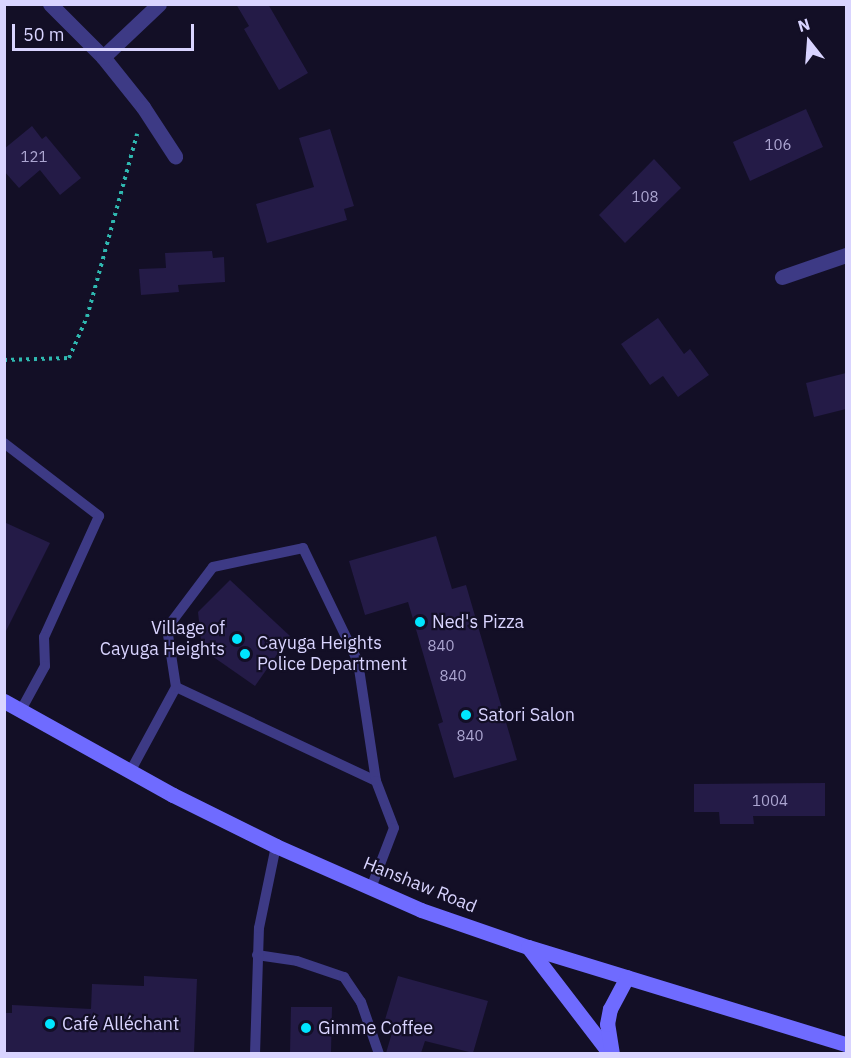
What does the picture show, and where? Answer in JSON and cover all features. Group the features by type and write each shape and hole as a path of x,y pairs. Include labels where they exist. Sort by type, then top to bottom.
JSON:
{"street":[{"path":"50,4 103,57 143,107 175,156"},
{"path":"103,57 159,4"},
{"path":"782,277 846,255"},
{"name":"Hanshaw Road","path":"4,701 276,846 371,888 528,947 846,1044"},
{"path":"528,947 611,1053"},
{"path":"611,1053 607,1024 610,1009 627,977"}],"lane":[{"path":"4,443 99,516 44,637 45,666 21,710"},
{"path":"131,770 176,687 167,628 213,567 303,548 358,662 376,781 394,828 371,888"},
{"path":"176,687 376,781"},
{"path":"255,1053 257,955 276,846"},
{"path":"257,955 297,961 344,977 361,1002 379,1053"}],"path":[{"path":"4,360 69,358 87,317 112,235 143,107"}],"building":[{"path":"236,4 268,4 308,73 279,90 244,29 249,26"},
{"path":"806,109 823,147 750,181 733,142"},
{"path":"32,126 42,139 46,136 81,178 60,195 40,170 19,188 4,171 4,149"},
{"path":"330,129 354,206 344,209 347,220 267,243 256,204 314,187 299,138"},
{"path":"654,159 681,188 625,243 599,215"},
{"path":"212,251 213,258 224,257 225,282 178,285 179,292 141,295 139,269 166,268 165,253"},
{"path":"658,318 684,354 690,349 709,375 678,397 663,376 650,385 621,344"},
{"path":"846,373 846,409 814,417 806,383"},
{"path":"4,522 50,543 4,635"},
{"path":"436,536 452,589 466,585 517,760 454,778 438,724 443,722 408,602 365,615 349,561"},
{"path":"230,580 290,636 255,686 202,649 198,612"},
{"path":"825,783 825,816 753,816 754,824 720,824 719,812 694,812 694,784"},
{"path":"144,976 197,979 194,1053 4,1053 6,1013 12,1013 12,1005 91,1009 92,984 144,986"},
{"path":"398,976 488,1001 473,1053 425,1041 421,1053 386,1053 394,1026 384,1023"},
{"path":"291,1007 332,1007 331,1053 290,1053"}],"place":[{"name":"Ned's Pizza","path":"420,622"},
{"name":"Village of Cayuga Heights","path":"237,639"},
{"name":"Cayuga Heights Police Department","path":"245,654"},
{"name":"Satori Salon","path":"466,715"},
{"name":"Café Alléchant","path":"50,1024"},
{"name":"Gimme Coffee","path":"306,1028"}]}
